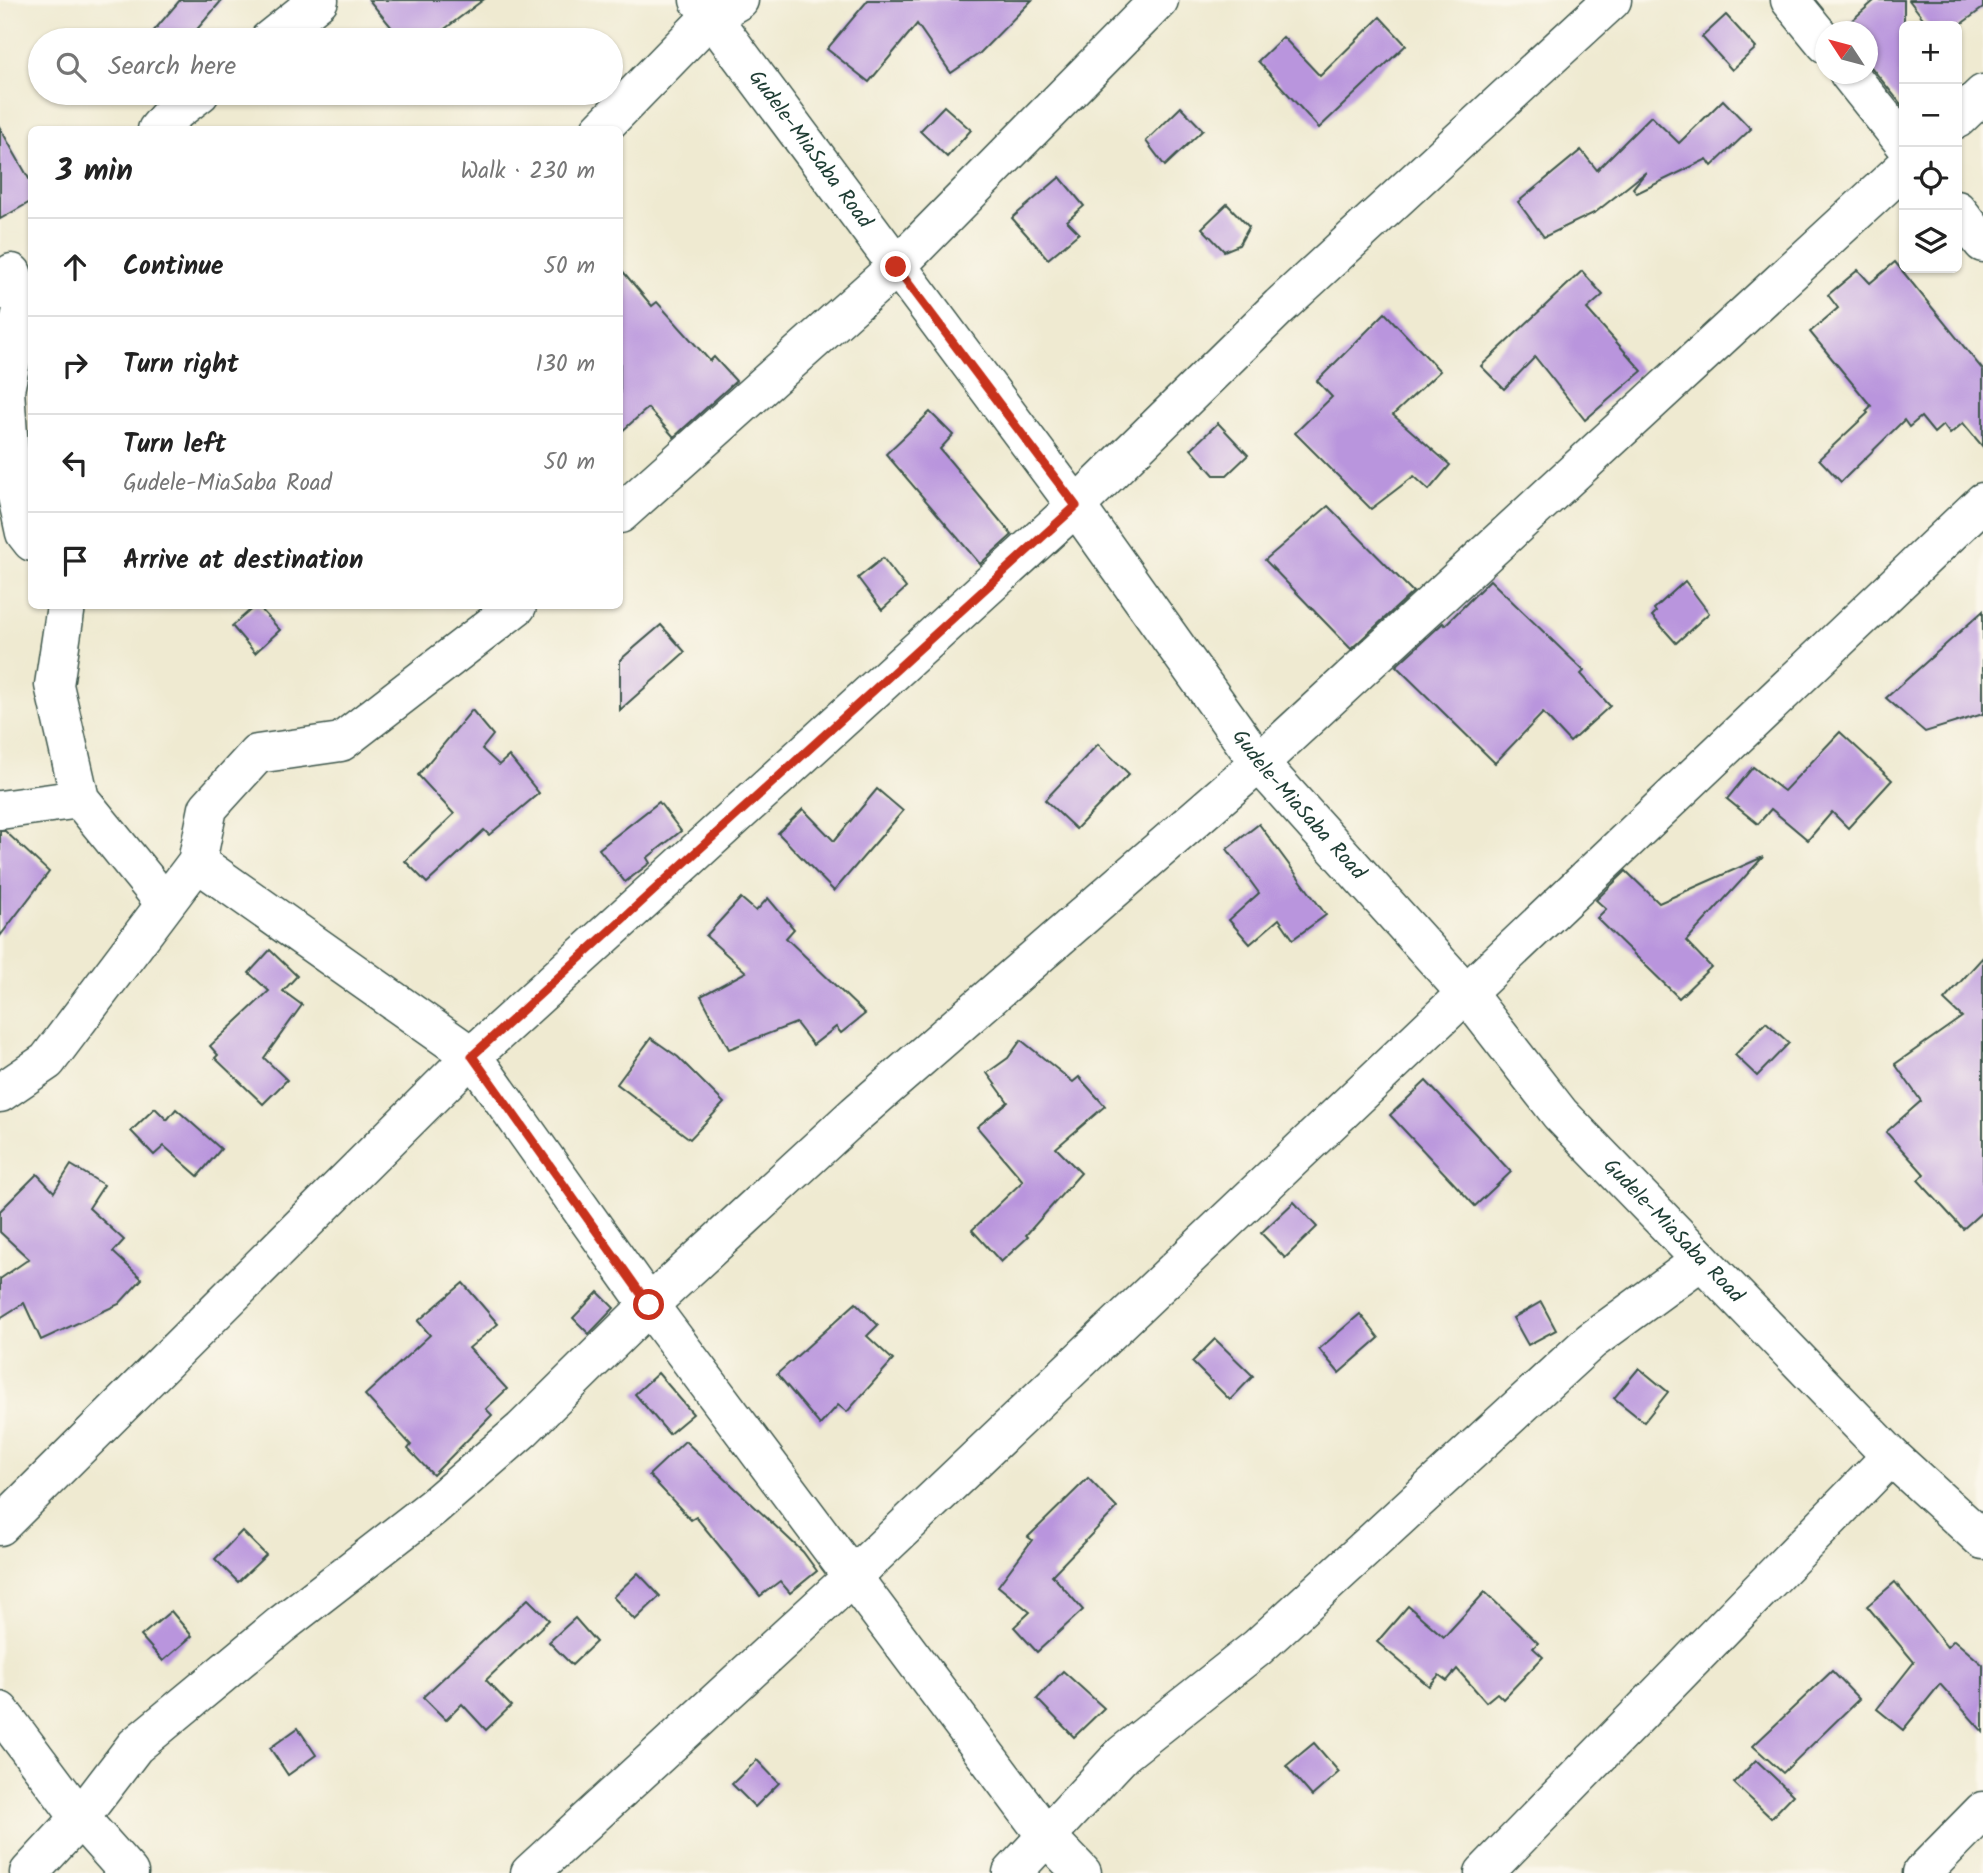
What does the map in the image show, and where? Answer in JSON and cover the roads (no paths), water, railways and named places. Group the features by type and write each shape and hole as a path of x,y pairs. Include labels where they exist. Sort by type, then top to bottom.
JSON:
{"street":[{"path":"284,28 319,0"},
{"path":"623,511 896,267 1158,0"},
{"path":"0,1526 472,1056 1076,506 1280,306 1612,0"},
{"path":"1790,0 1815,31"},
{"path":"604,126 716,6"},
{"name":"Gudele-MiaSaba Road","path":"716,6 896,267 1076,506 1259,763 1466,993 1560,1114 1699,1262 1891,1456 1983,1540"},
{"path":"1857,84 1899,137"},
{"path":"1962,114 1983,94"},
{"path":"160,126 184,105"},
{"path":"29,1873 80,1818 135,1746 281,1625 433,1507 522,1430 649,1305 856,1114 1259,763 1899,173"},
{"path":"1962,216 1983,243"},
{"path":"11,273 23,305 5,390 14,493 28,537"},
{"path":"530,1873 851,1578 1983,502"},
{"path":"65,609 54,685 80,799 164,902"},
{"path":"0,1093 47,1061 164,902 197,862 208,808 257,754 341,742 513,609"},
{"path":"0,810 80,799"},
{"path":"197,862 472,1056 649,1305 851,1578 1047,1837 1082,1873"},
{"path":"1012,1873 1123,1754 1257,1648 1591,1341 1699,1262"},
{"path":"1484,1873 1891,1456"},
{"path":"0,1712 80,1818 129,1873"},
{"path":"1922,1873 1983,1811"}]}
